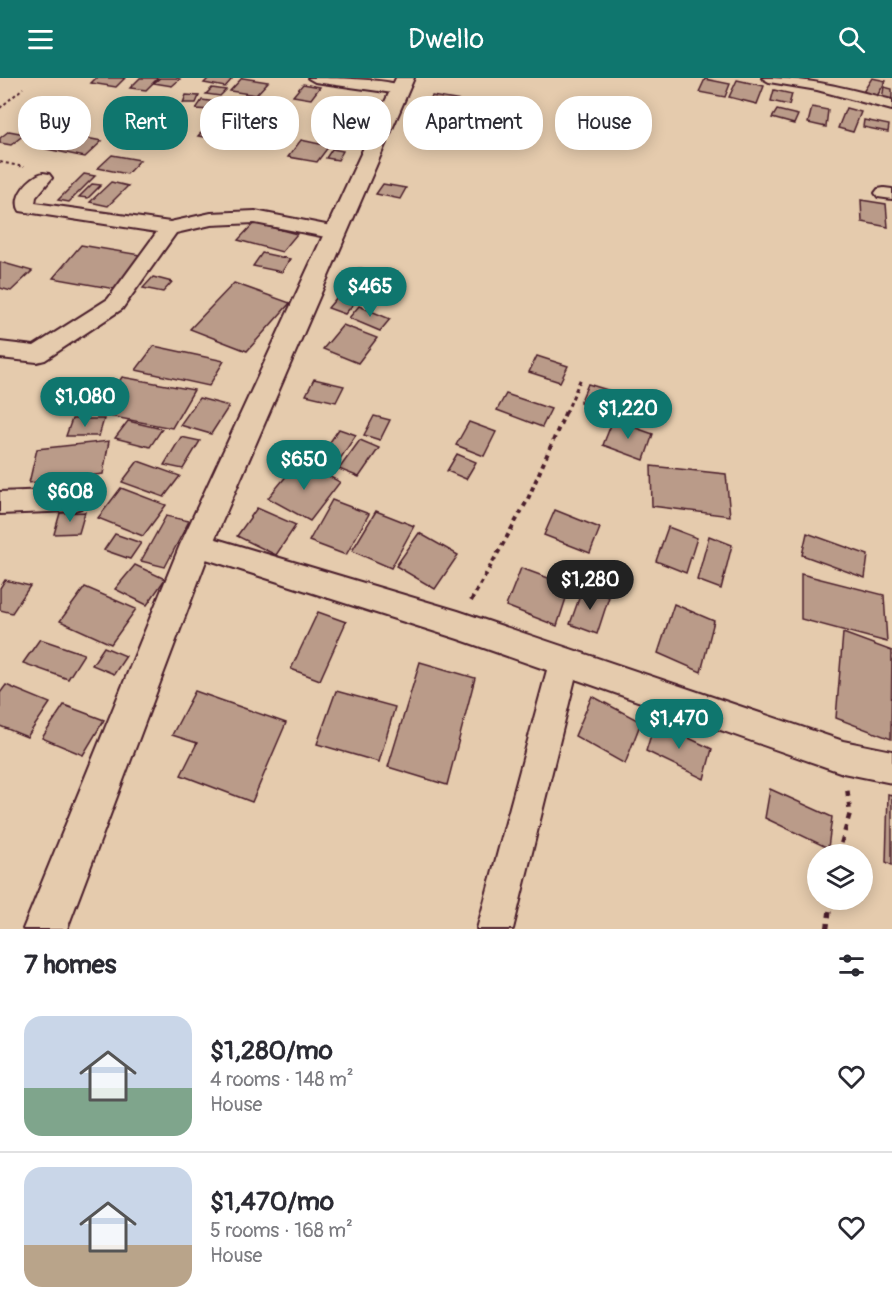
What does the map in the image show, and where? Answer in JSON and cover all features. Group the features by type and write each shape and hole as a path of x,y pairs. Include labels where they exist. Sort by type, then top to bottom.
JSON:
{"street":[{"path":"45,929 196,545 402,83 315,78"},
{"path":"769,78 818,82 892,105"},
{"path":"43,177 27,196 26,207 170,228 211,219 255,217 336,233"},
{"path":"0,350 37,354 115,304 170,228"},
{"path":"0,503 72,500"},
{"path":"196,545 458,625 843,757 892,767"},
{"path":"495,929 564,663"}],"path":[{"path":"0,108 23,88"},
{"path":"458,625 527,501 581,378"},
{"path":"841,844 850,813 843,757"},
{"path":"827,929 830,910"}],"building":[{"path":"96,78 125,78 116,87 91,83"},
{"path":"140,78 158,78 146,90 130,88"},
{"path":"160,78 180,79 172,86 154,83"},
{"path":"209,78 232,79 225,87 204,83"},
{"path":"242,78 268,82 256,95 230,91"},
{"path":"872,78 886,81 877,96 863,92"},
{"path":"705,79 730,84 725,97 699,92"},
{"path":"737,80 764,86 757,104 729,97"},
{"path":"303,84 320,87 311,99 293,96"},
{"path":"884,87 892,89 892,102 882,99"},
{"path":"212,88 226,90 220,96 206,94"},
{"path":"774,90 792,94 789,105 771,101"},
{"path":"186,95 199,96 196,103 188,103 188,96"},
{"path":"812,107 828,110 826,127 808,123"},
{"path":"846,108 861,112 853,132 838,128"},
{"path":"777,110 798,115 794,124 772,118"},
{"path":"864,120 889,125 888,132 863,127"},
{"path":"9,131 18,133 18,140 11,145 0,143 0,138"},
{"path":"91,139 102,141 85,157 52,150 91,150"},
{"path":"301,140 311,142 311,150 326,150 317,162 288,157 293,150 299,150"},
{"path":"331,150 343,151 338,160 326,158"},
{"path":"112,155 140,160 127,174 98,168"},
{"path":"84,174 95,176 69,202 58,200"},
{"path":"111,182 128,186 108,206 90,202"},
{"path":"92,184 101,185 88,198 79,197"},
{"path":"383,184 406,188 400,199 376,194"},
{"path":"861,200 886,204 888,227 862,222"},
{"path":"254,223 297,234 282,252 238,240"},
{"path":"81,245 140,255 115,289 53,278"},
{"path":"262,253 290,259 282,272 253,266"},
{"path":"0,262 32,271 11,291 0,288"},
{"path":"153,277 172,282 163,292 143,288"},
{"path":"234,283 290,303 247,351 190,329"},
{"path":"339,295 356,301 345,314 328,308"},
{"path":"359,306 390,319 380,331 349,318"},
{"path":"343,325 377,338 358,363 323,349"},
{"path":"154,346 224,361 209,386 136,370"},
{"path":"537,356 568,366 560,382 529,372"},
{"path":"122,377 194,390 172,428 98,414"},
{"path":"314,379 344,386 336,402 306,395"},
{"path":"588,384 653,404 646,424 580,403"},
{"path":"506,394 551,409 542,427 497,410"},
{"path":"199,398 229,406 211,434 180,425"},
{"path":"374,416 390,420 380,440 364,435"},
{"path":"72,419 104,419 99,436 66,436"},
{"path":"613,420 653,434 644,460 603,445"},
{"path":"128,421 162,429 150,447 115,438"},
{"path":"469,422 496,432 484,456 456,445"},
{"path":"339,429 356,435 336,465 319,458"},
{"path":"181,437 200,441 183,469 164,465"},
{"path":"360,440 379,448 359,477 339,469"},
{"path":"109,441 103,474 29,483 37,449"},
{"path":"457,454 476,462 466,479 447,471"},
{"path":"138,461 180,476 164,497 122,482"},
{"path":"299,461 340,482 310,521 268,498"},
{"path":"651,466 726,474 730,516 652,506"},
{"path":"121,488 166,505 143,536 98,518"},
{"path":"332,500 369,514 346,555 309,541"},
{"path":"257,508 296,525 276,555 237,536"},
{"path":"555,510 600,528 590,553 544,535"},
{"path":"376,511 414,526 391,568 352,551"},
{"path":"85,512 79,533 54,534 60,513"},
{"path":"166,516 189,521 165,567 141,561"},
{"path":"668,527 697,538 686,573 656,561"},
{"path":"419,533 458,555 435,589 396,566"},
{"path":"807,533 868,555 865,578 802,555"},
{"path":"115,534 141,543 130,559 104,550"},
{"path":"709,536 732,545 721,589 697,580"},
{"path":"135,565 165,579 147,605 115,589"},
{"path":"521,568 570,586 557,626 506,606"},
{"path":"801,574 884,595 887,642 801,619"},
{"path":"5,580 30,586 12,613 0,610 0,588"},
{"path":"85,587 136,609 111,644 60,621"},
{"path":"583,587 609,597 597,634 570,624"},
{"path":"674,604 714,621 701,672 658,653"},
{"path":"318,612 346,622 320,680 291,669"},
{"path":"843,633 892,651 891,739 836,718"},
{"path":"40,639 84,654 68,679 23,663"},
{"path":"104,647 126,656 114,674 92,665"},
{"path":"420,662 475,678 447,785 388,767"},
{"path":"6,685 50,703 27,737 0,726 0,693"},
{"path":"195,691 286,723 252,802 181,775 197,743 172,735"},
{"path":"336,691 395,707 379,762 317,744"},
{"path":"592,696 641,722 625,764 575,736"},
{"path":"64,705 104,720 83,755 42,738"},
{"path":"655,722 712,749 704,779 646,751"},
{"path":"770,789 832,817 829,844 820,844 765,818"},
{"path":"888,794 892,795 892,865 886,862"}]}
